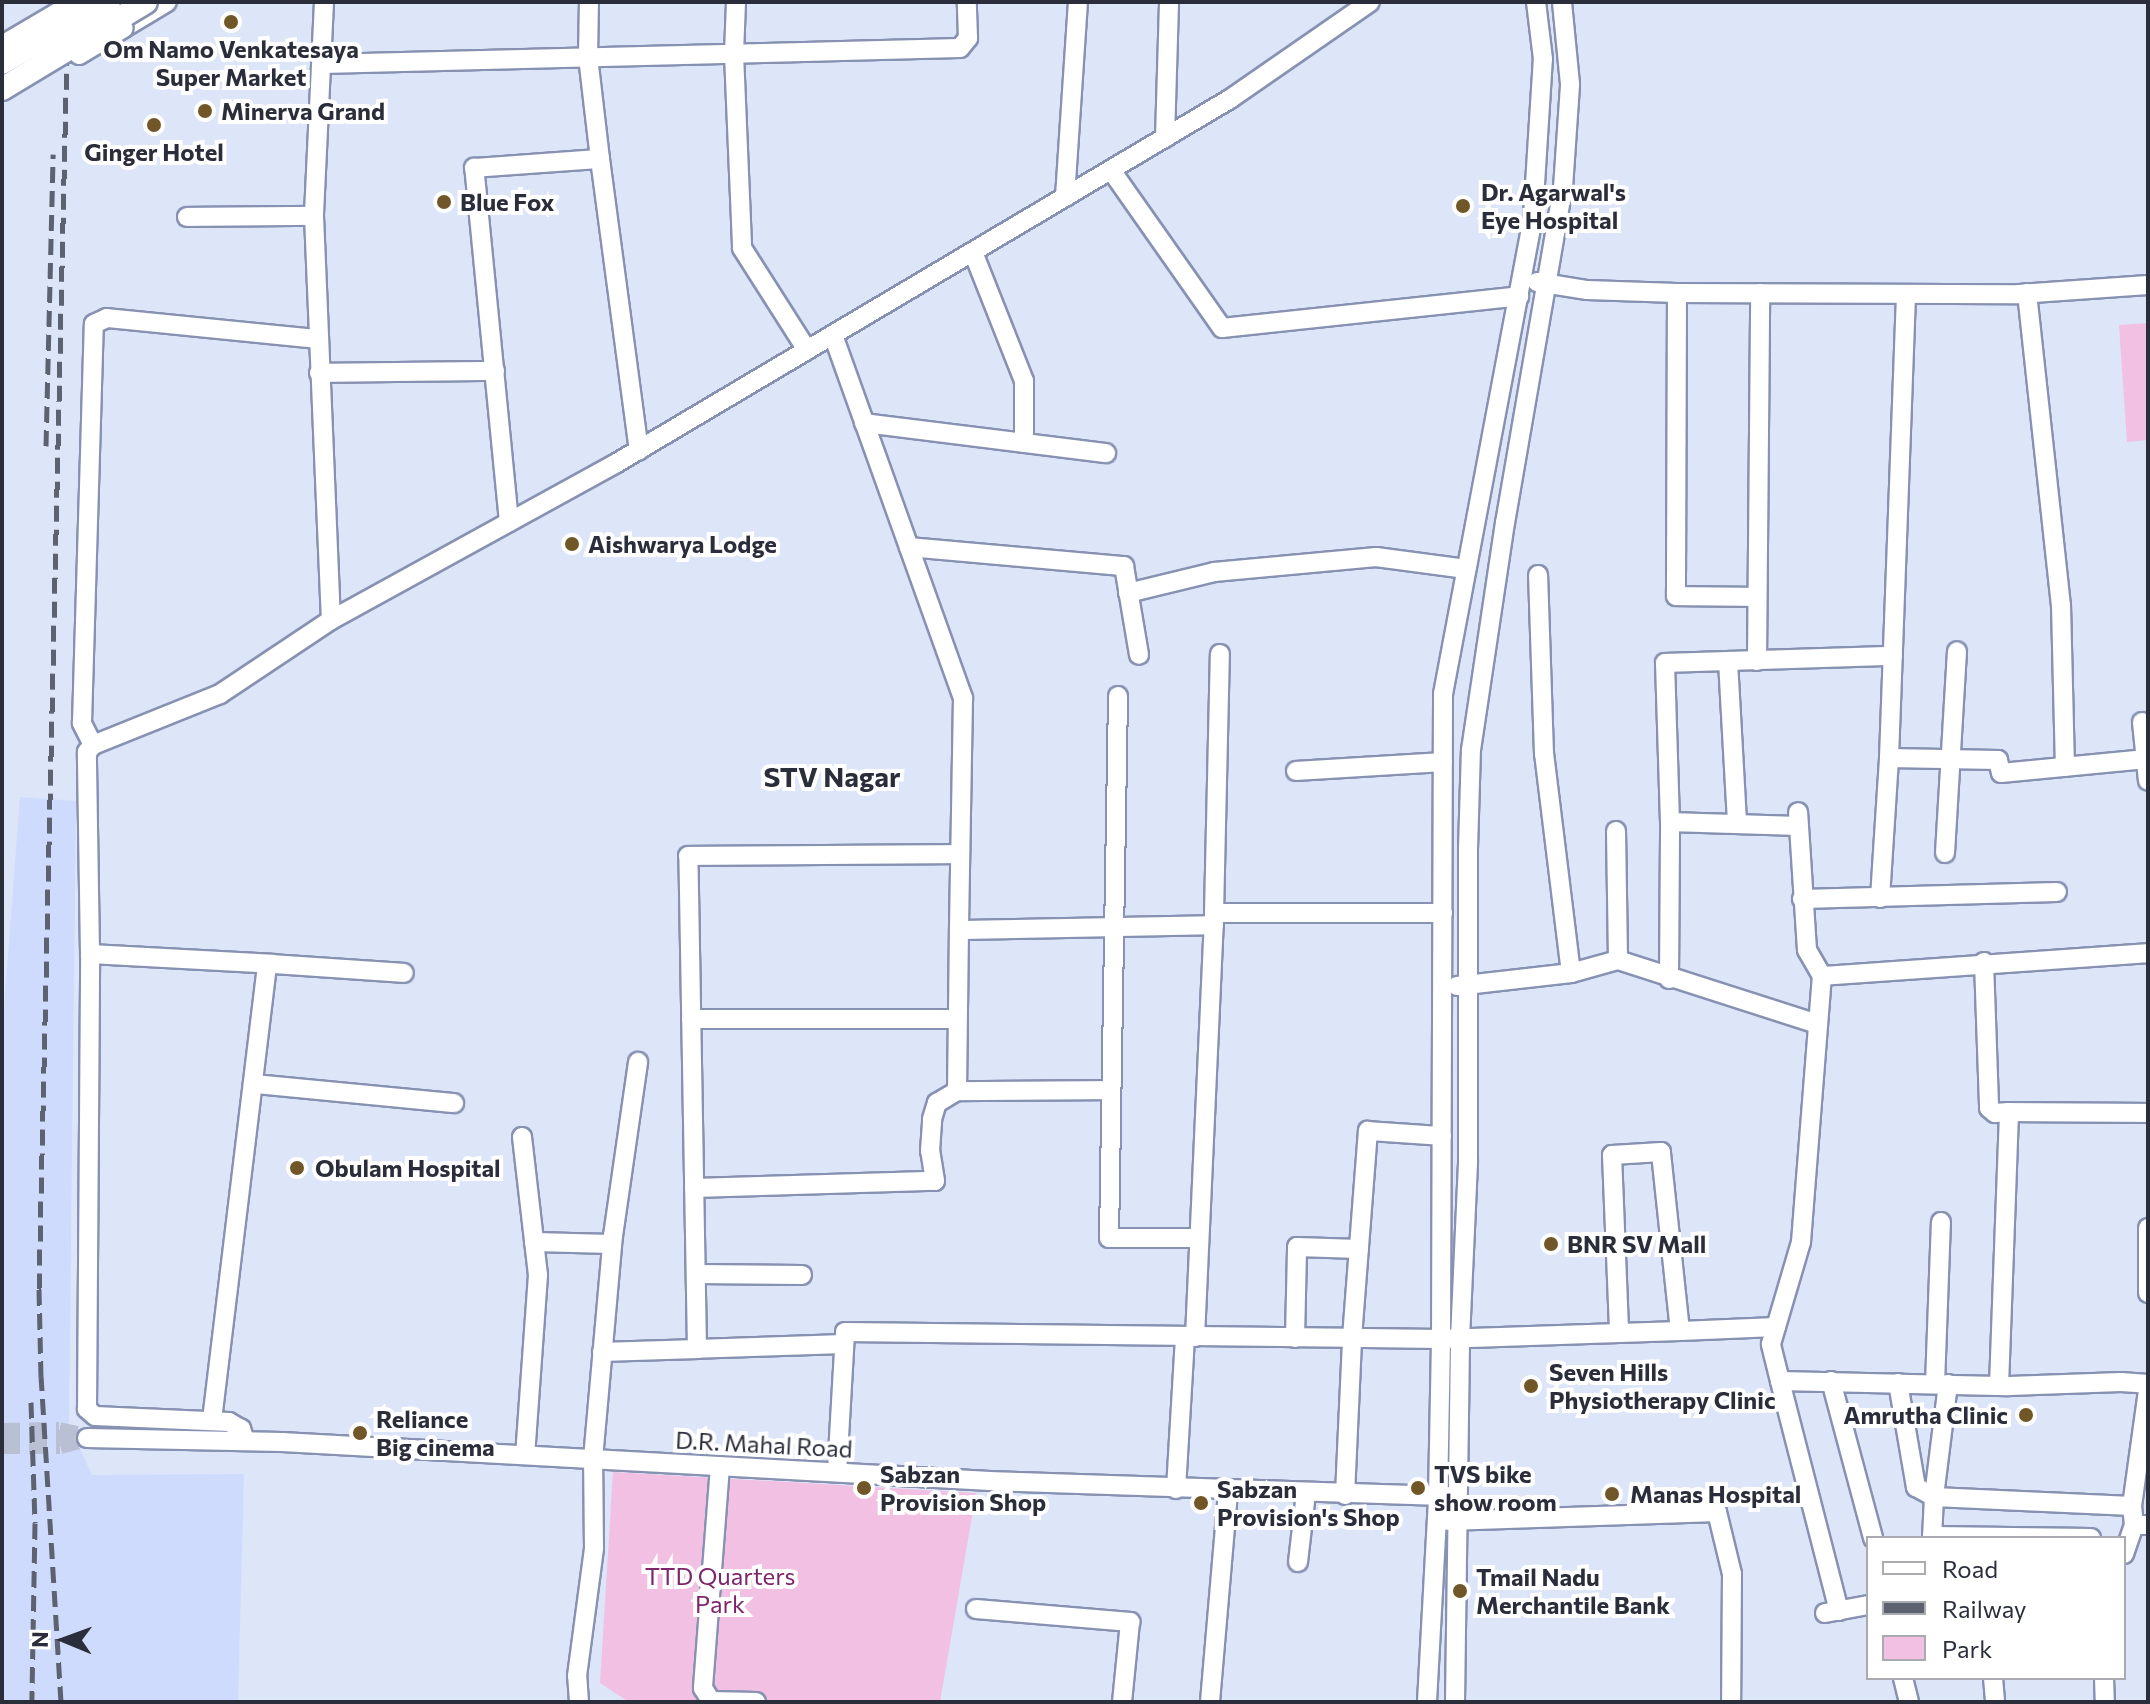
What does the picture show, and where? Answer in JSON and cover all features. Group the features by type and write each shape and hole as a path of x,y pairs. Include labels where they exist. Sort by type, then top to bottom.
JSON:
{"main road":[{"path":"2,63 109,2"},
{"path":"2,89 146,2"}],"street":[{"path":"2,45 75,2"},
{"path":"2,102 167,2"},
{"path":"324,2 314,216 331,620"},
{"path":"589,2 588,57 639,450"},
{"path":"736,2 734,54 742,248 807,350"},
{"path":"322,64 960,48 968,38 967,2"},
{"path":"978,2 978,49"},
{"path":"1065,197 1078,2"},
{"path":"1165,138 1169,2"},
{"path":"245,1441 241,1429 212,1420 95,1416 87,1409 90,954 85,759 93,745 220,694 331,620 639,450 1230,99 1370,2"},
{"path":"1427,1702 1438,1497 1441,1339 1443,694 1521,288 1540,159 1543,59 1536,2"},
{"path":"1455,1702 1460,1339 1468,1160 1471,750 1505,523 1548,284 1569,136 1570,84 1562,2"},
{"path":"509,522 474,168 600,159"},
{"path":"1111,170 1222,328 1548,284 1587,290 1677,293 1906,294 2027,293 2148,285"},
{"path":"187,217 314,216"},
{"path":"973,252 1024,381 1024,443"},
{"path":"1677,293 1676,596 1757,597"},
{"path":"1757,661 1760,293"},
{"path":"2027,293 2061,605 2065,767"},
{"path":"1880,898 1889,758 1906,294"},
{"path":"93,745 82,723 94,324 107,318 317,339"},
{"path":"833,335 963,698 957,1091"},
{"path":"319,373 495,371"},
{"path":"864,423 1106,453"},
{"path":"909,547 1124,566 1139,655"},
{"path":"1128,593 1214,572 1376,557 1466,569"},
{"path":"1538,575 1544,754 1571,973"},
{"path":"1945,853 1957,651"},
{"path":"1176,1489 1199,1238 1214,919 1220,654"},
{"path":"1669,979 1670,822 1665,663 1893,656"},
{"path":"1728,661 1737,824"},
{"path":"1118,696 1109,1238 1199,1238"},
{"path":"2142,722 2148,781"},
{"path":"1889,758 1998,760 2001,773 2146,759"},
{"path":"1296,771 1443,762"},
{"path":"1670,822 1737,824 1798,819 1807,950 1822,976 1801,1242 1771,1344 1832,1612 1866,1605"},
{"path":"1616,831 1618,960"},
{"path":"697,1349 688,856 960,854"},
{"path":"1802,899 2057,892"},
{"path":"959,930 1114,929 1214,919 1443,913"},
{"path":"1822,976 1984,962 2148,953"},
{"path":"90,954 404,973"},
{"path":"1443,987 1571,973 1618,960 1669,979 1817,1024"},
{"path":"1984,962 1989,1108 1995,1113 2148,1113"},
{"path":"212,1420 255,1084 266,971 272,964"},
{"path":"691,1019 957,1019"},
{"path":"579,1702 577,1676 594,1548 593,1459 602,1352 612,1244 638,1062"},
{"path":"255,1084 454,1103"},
{"path":"694,1188 935,1181 930,1151 932,1119 937,1103 957,1091 1111,1090"},
{"path":"1999,1386 2009,1112"},
{"path":"1345,1495 1352,1338 1368,1131 1442,1136"},
{"path":"522,1137 538,1275 525,1455"},
{"path":"1619,1333 1612,1155 1661,1152 1680,1331"},
{"path":"1932,1536 1942,1384 1941,1222"},
{"path":"2148,1228 2148,1293"},
{"path":"534,1242 612,1244"},
{"path":"1295,1338 1297,1247 1359,1249"},
{"path":"696,1274 802,1275"},
{"path":"837,1472 845,1332 1460,1339 1776,1327"},
{"path":"602,1352 844,1344"},
{"path":"1780,1381 2148,1387 2132,1506 2132,1536"},
{"path":"1831,1381 1872,1536"},
{"path":"1898,1383 1916,1487 1934,1497 2132,1506"},
{"name":"D.R. Mahal Road","path":"87,1438 245,1441 1176,1489 1459,1496"},
{"path":"720,1466 703,1688 711,1701 756,1702"},
{"path":"1210,1702 1228,1491"},
{"path":"1298,1562 1306,1493"},
{"path":"1437,1521 1717,1512 1732,1574 1731,1702"},
{"path":"976,1609 1130,1622 1122,1702"},
{"path":"1904,1680 1909,1702"},
{"path":"1993,1680 1995,1702"},
{"path":"2104,1680 2105,1702"}],"shaded area":[{"path":"20,797 76,801 69,1426 92,1475 244,1474 238,1702 2,1702 2,1035"}],"green space":[{"path":"2148,323 2148,440 2127,442 2119,325"},
{"name":"TTD Quarters Park","path":"613,1472 976,1493 940,1702 629,1702 600,1683"}],"tunnel":[{"path":"2,1432 59,1431 84,1437"},
{"path":"2,1445 60,1445 87,1438"}],"railway":[{"path":"61,1702 41,1377 39,1289 68,2"},
{"path":"46,446 53,154"},
{"path":"31,1402 35,1523 32,1702"}],"place":[{"name":"Om Namo Venkatesaya Super Market","path":"231,22"},
{"name":"Minerva Grand","path":"205,111"},
{"name":"Ginger Hotel","path":"154,125"},
{"name":"Blue Fox","path":"444,202"},
{"name":"Dr. Agarwal's Eye Hospital","path":"1463,206"},
{"name":"Aishwarya Lodge","path":"572,544"},
{"name":"Obulam Hospital","path":"297,1168"},
{"name":"BNR SV Mall","path":"1551,1244"},
{"name":"Seven Hills Physiotherapy Clinic","path":"1531,1386"},
{"name":"Amrutha Clinic","path":"2026,1415"},
{"name":"Reliance Big cinema","path":"360,1433"},
{"name":"Sabzan Provision Shop","path":"864,1488"},
{"name":"TVS bike show room","path":"1418,1488"},
{"name":"Manas Hospital","path":"1612,1494"},
{"name":"Sabzan Provision's Shop","path":"1201,1503"},
{"name":"Tmail Nadu Merchantile Bank","path":"1460,1591"}],"district":[{"name":"STV Nagar","path":"832,776"}]}
